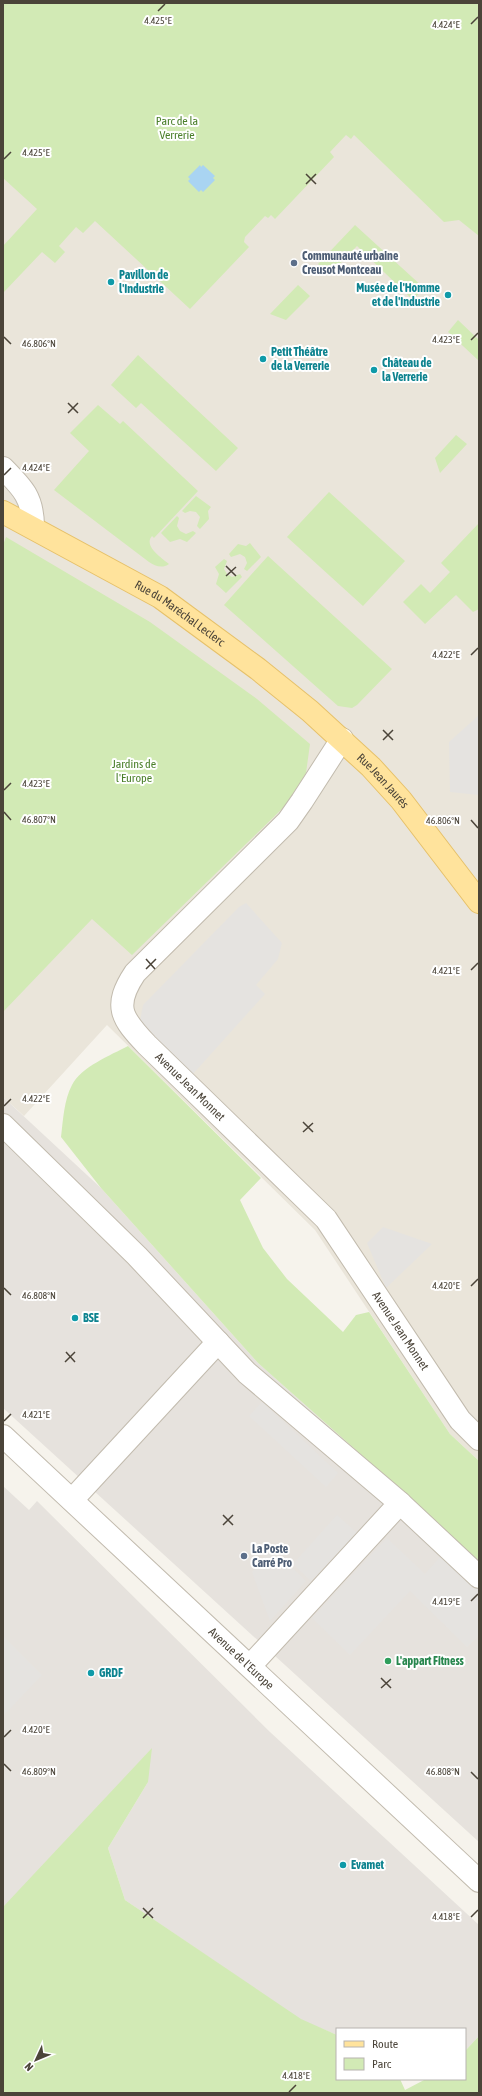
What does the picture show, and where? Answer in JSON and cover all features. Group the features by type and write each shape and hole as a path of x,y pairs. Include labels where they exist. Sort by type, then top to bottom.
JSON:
{"main road":[{"name":"Rue du Maréchal Leclerc","path":"3,512 33,527 160,598 258,669 342,739"},
{"name":"Rue Jean Jaurès","path":"342,739 371,767 401,800 479,902"}],"street":[{"path":"3,468 20,485 28,497 33,513 33,527"},
{"name":"Avenue Jean Monnet","path":"342,739 288,820 135,973 124,988 121,1000 123,1013 131,1027 147,1044 326,1219 460,1420 479,1439"},
{"path":"3,1125 137,1256 247,1374 400,1503 479,1577"},
{"path":"72,1500 218,1342"},
{"name":"Avenue de l'Europe","path":"3,1436 479,1880"},
{"path":"250,1666 400,1503"}],"shaded area":[{"path":"269,39 479,191 479,1461 450,1434 315,1230 107,1025 24,1116 3,1097 3,150"},
{"path":"479,715 479,795 450,792 449,742"},
{"path":"246,903 282,943 278,959 256,985 265,994 192,1075 140,1021 143,1005 239,907"},
{"path":"3,1097 101,1188 258,1363 410,1498 479,1562 479,1842 3,1408"},
{"path":"383,1227 432,1244 386,1288 367,1243"},
{"path":"262,1402 338,1473 326,1487 249,1416"},
{"path":"3,1486 29,1510 37,1501 270,1732 479,1925 479,2036 466,2050 466,2028 336,2028 336,2035 301,2020 125,1900 108,1848 148,1782 3,1907"},
{"path":"337,1515 357,1533 311,1581 293,1564"},
{"path":"387,1538 425,1574 443,1554 479,1587 479,1635 467,1647 410,1591 350,1655 312,1618"},
{"path":"272,1548 306,1581 270,1621 252,1572"},
{"path":"3,1636 42,1675 3,1716"}],"green space":[{"name":"Parc de la Verrerie","path":"3,3 479,3 479,236 459,220 444,222 354,135 351,139 346,135 330,152 334,157 275,219 271,215 268,218 265,216 245,237 244,242 249,247 190,309 95,221 83,233 76,227 59,246 65,252 55,263 42,252 3,293 3,246 37,209 3,178"},
{"path":"355,225 424,288 413,300 357,246 329,275 318,264"},
{"path":"298,285 310,296 286,320 270,314"},
{"path":"458,320 479,340 479,361 448,332"},
{"path":"138,355 238,448 216,471 141,403 136,408 111,385"},
{"path":"98,405 120,424 123,421 198,491 154,538 152,536 150,540 150,544 154,552 169,564 166,566 154,565 149,562 54,490 89,451 70,433"},
{"path":"456,435 467,444 440,473 435,458"},
{"path":"329,492 405,561 363,606 287,537"},
{"path":"196,496 211,507 208,511 209,519 200,529 197,526 200,517 196,512 190,511 185,513 182,511"},
{"path":"177,516 179,518 177,526 180,531 186,534 193,531 196,533 187,542 180,539 170,542 161,533"},
{"path":"479,523 479,609 473,612 456,595 425,624 403,602 421,584 430,593 450,572 441,563"},
{"name":"Jardins de l'Europe","path":"6,537 150,622 257,699 310,744 306,773 287,804 132,955 92,919 3,1012 3,545"},
{"path":"250,543 261,557 247,571 244,569 247,563 245,557 240,554 231,557 229,554 238,544 246,546"},
{"path":"268,556 392,669 357,705 352,708 338,706 224,605"},
{"path":"224,559 227,561 224,569 227,574 232,577 240,574 242,577 226,593 216,584 219,574 215,567"},
{"path":"128,1046 261,1178 240,1200 263,1248 287,1279 343,1332 356,1315 369,1312 450,1434 479,1461 479,1562 410,1498 258,1363 101,1188 61,1137 67,1097 76,1079 89,1067"},
{"path":"152,1748 148,1782 108,1848 125,1900 301,2019 336,2035 336,2080 400,2080 405,2090 424,2080 466,2080 466,2050 479,2036 479,2093 3,2093 3,1907"}],"water":[{"path":"200,165 201,167 203,165 215,176 213,178 215,180 203,192 201,190 199,192 188,181 190,179 188,177"}],"place":[{"name":"Communauté urbaine Creusot Montceau","path":"294,263"},
{"name":"Pavillon de l'Industrie","path":"111,282"},
{"name":"Musée de l'Homme et de l'Industrie","path":"448,295"},
{"name":"Petit Théâtre de la Verrerie","path":"263,359"},
{"name":"Château de la Verrerie","path":"374,370"},
{"name":"BSE","path":"75,1318"},
{"name":"La Poste Carré Pro","path":"244,1556"},
{"name":"L'appart Fitness","path":"388,1661"},
{"name":"GRDF","path":"91,1673"},
{"name":"Evamet","path":"343,1865"}]}
